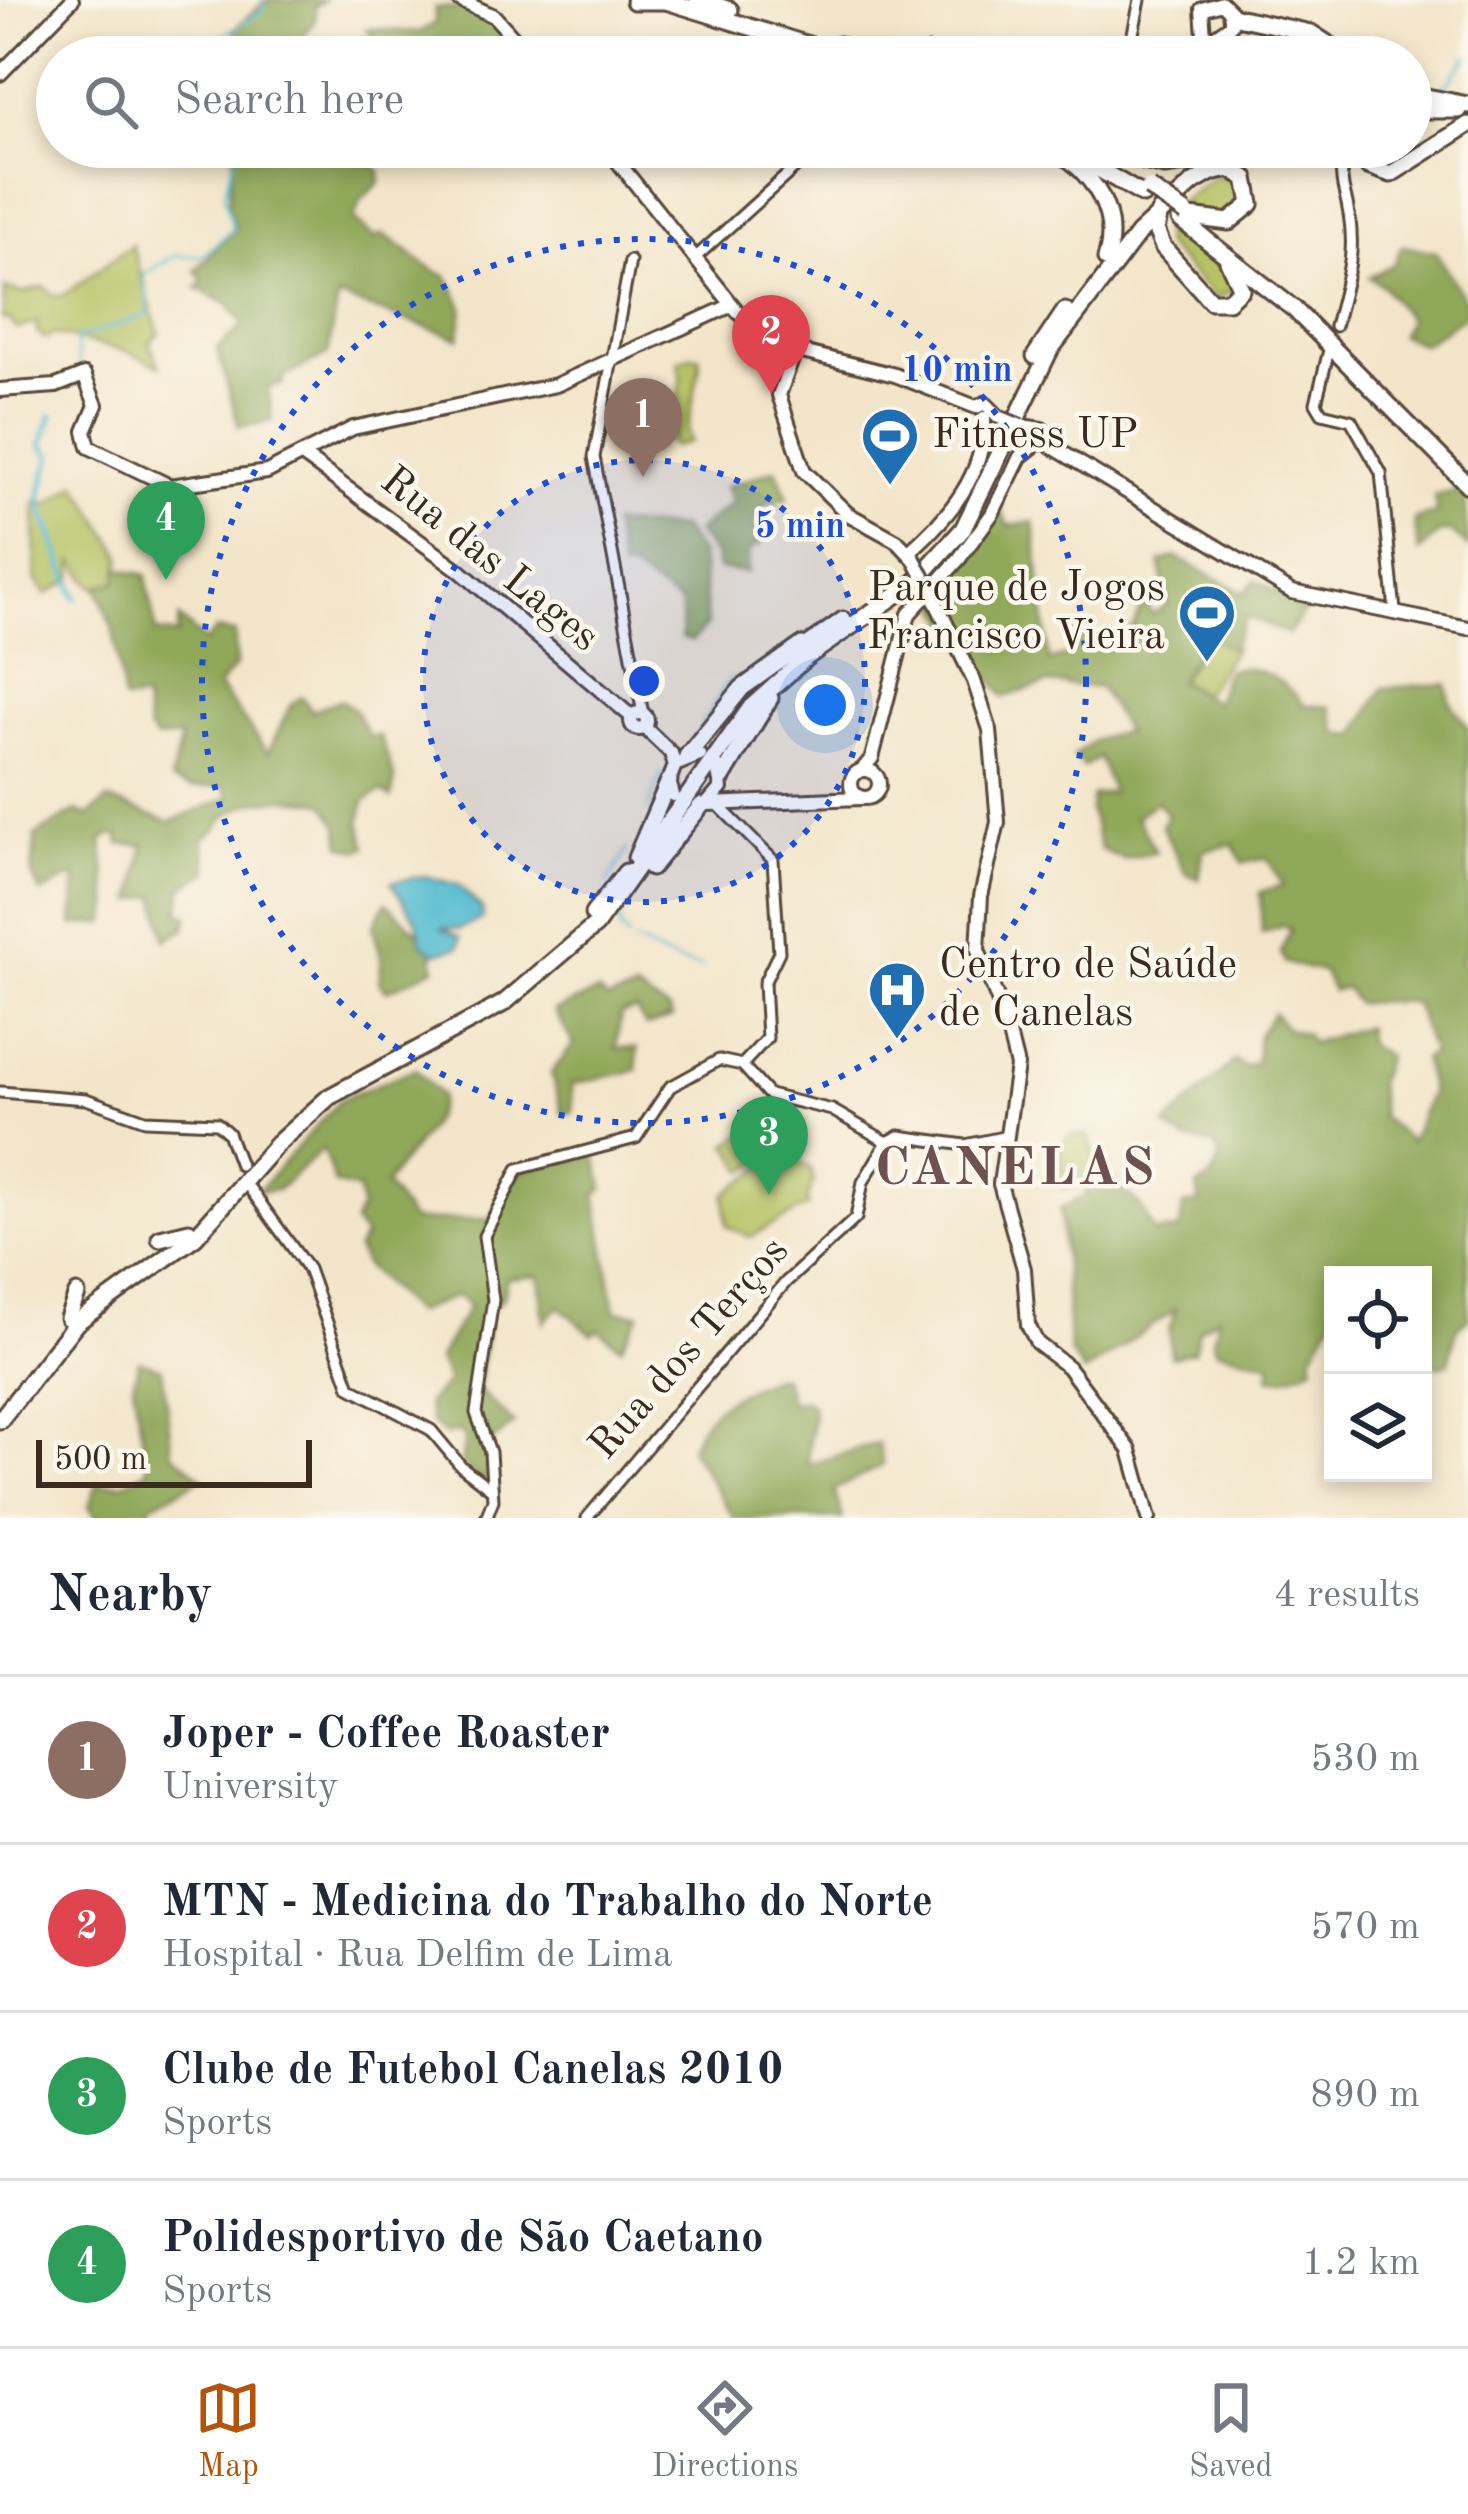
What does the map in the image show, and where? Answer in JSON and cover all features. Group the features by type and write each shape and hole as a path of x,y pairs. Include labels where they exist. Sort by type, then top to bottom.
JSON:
{"highway":[{"path":"698,0 810,36"},
{"path":"634,1 666,1 779,36"},
{"path":"1215,11 1315,36"},
{"path":"1432,101 1468,114"},
{"path":"1432,113 1468,114"},
{"path":"1432,142 1468,114"},
{"path":"1077,168 1109,210 1113,234 1106,259"},
{"path":"1101,168 1146,192"},
{"path":"1114,168 1300,302 1468,471"},
{"path":"636,858 680,766 742,688 902,582 952,532 1046,335 1167,192 1206,168"},
{"path":"620,899 730,734 780,679 897,598 963,529 1050,350 1160,212 1207,168"},
{"path":"1185,217 1229,222 1250,204 1251,186 1239,172 1219,168"},
{"path":"1160,212 1156,230 1163,247 1204,297 1228,302 1241,281 1206,237"},
{"path":"1185,217 1294,309 1468,485"},
{"path":"184,1264 192,1234 290,1120 325,1091 455,1022 540,965 589,919 754,690 810,641"},
{"path":"0,1406 28,1364 66,1327 192,1234 329,1097 504,1003 554,965 717,797 780,679"},
{"path":"160,1238 192,1234"},
{"path":"0,1420 66,1327 77,1294"},
{"path":"66,1327 92,1327"}],"main road":[{"path":"37,36 72,0"},
{"path":"459,0 494,16 512,36"},
{"path":"0,74 36,37"},
{"path":"623,168 732,305 794,354 895,375 1021,426 1292,592 1466,624"},
{"path":"0,390 56,386 84,375 96,405 86,427 89,447 170,486 267,472 353,428 556,386 732,305"},
{"path":"794,354 779,394 804,471 848,514 911,556 974,681 990,730 998,822 981,896 977,950 1005,1018 1017,1066 996,1138 1000,1184 1024,1269 1028,1325 1037,1342 1070,1370 1130,1450 1149,1518"},
{"path":"911,556 956,505 980,447 987,414"},
{"path":"717,797 825,800 876,793 870,767 905,622 929,587 985,525 1020,457 1041,438"},
{"name":"Rua das Lages","path":"302,455 459,570 640,719 680,766"},
{"path":"825,800 844,791 851,779 870,767"},
{"path":"851,779 861,798"}],"street":[{"path":"1132,36 1140,0"},
{"path":"696,257 795,168"},
{"path":"1335,326 1355,235 1342,188 1342,168"},
{"path":"630,261 594,458 640,719"},
{"path":"1328,350 1316,403 1322,413 1351,420 1378,460 1395,611"},
{"path":"717,797 771,853 779,952 762,998 766,1041 742,1065"},
{"path":"486,1518 492,1490 489,1448 476,1413 494,1300 484,1236 514,1173 555,1155 636,1138 670,1087 719,1060 742,1065 769,1095 832,1110 887,1142 899,1136 957,1145 996,1138"},
{"path":"0,1093 86,1099 145,1120 217,1124 228,1132 241,1165"},
{"name":"Rua dos Terços","path":"586,1518 796,1270 856,1217 862,1182 887,1142"},
{"path":"250,1189 308,1269 350,1387 431,1430 461,1466 492,1490"}],"green space":[{"path":"267,0 324,0 315,6 315,21 303,36 234,36 236,27"},
{"path":"469,7 506,36 371,36 367,29 420,32 435,23 435,8"},
{"path":"233,168 376,168 380,182 361,201 353,219 375,238 383,234 447,276 463,307 459,338 338,297 328,354 283,378 284,384 268,387 272,421 239,427 217,348 244,325 227,304 197,288 203,281 196,270 235,228 228,206"},
{"path":"1235,174 1249,191 1235,218 1198,214 1180,202 1215,176"},
{"path":"1163,216 1229,265 1238,288 1216,299 1164,245"},
{"path":"132,245 159,333 149,343 160,366 126,351 54,334 46,339 37,333 37,322 17,329 9,319 2,319 5,288 22,293 44,287 55,296 64,295"},
{"path":"1402,246 1436,252 1468,305 1465,316 1423,344 1400,335 1408,319 1383,286 1369,277 1394,264"},
{"path":"699,356 700,365 687,431 690,441 673,447 669,441 682,378 678,362"},
{"path":"776,469 788,498 765,504 753,524 761,544 749,549 747,573 718,569 715,555 696,532 733,502 725,487"},
{"path":"77,484 122,556 117,582 93,587 74,561 73,579 46,594 36,579 35,502 42,499 46,506"},
{"path":"1465,489 1468,547 1452,532 1440,532 1419,552 1414,520 1437,512 1434,496"},
{"path":"1000,509 1008,526 1034,522 1049,661 1070,655 1068,637 1088,629 1095,644 1133,627 1144,599 1152,615 1168,605 1160,563 1175,557 1245,593 1255,580 1288,598 1311,602 1288,634 1246,617 1231,649 1207,635 1178,681 1215,703 1226,671 1247,668 1279,681 1304,705 1331,707 1337,732 1355,737 1383,688 1447,684 1450,702 1468,728 1468,946 1461,961 1468,968 1468,1319 1457,1327 1449,1362 1432,1364 1432,1266 1324,1266 1324,1333 1312,1355 1314,1365 1286,1377 1269,1377 1272,1363 1217,1350 1213,1340 1218,1316 1199,1330 1194,1351 1171,1357 1169,1330 1176,1309 1084,1373 1070,1352 1060,1208 1087,1195 1084,1178 1112,1179 1142,1208 1154,1232 1180,1230 1183,1205 1200,1203 1197,1186 1212,1178 1220,1155 1214,1145 1185,1140 1165,1126 1235,1060 1243,1067 1256,1063 1258,1035 1273,1013 1287,1029 1306,1034 1310,1043 1365,1027 1368,1045 1387,1056 1378,1082 1381,1117 1410,1141 1431,1091 1423,1059 1432,1053 1415,1005 1409,1001 1356,1003 1345,988 1332,991 1323,972 1285,963 1281,952 1290,930 1283,926 1262,933 1260,892 1283,885 1267,858 1243,863 1233,844 1203,851 1199,879 1186,873 1162,827 1167,814 1156,801 1136,817 1156,852 1123,859 1101,850 1090,811 1092,796 1112,792 1099,757 1084,767 1074,756 1094,740 1125,731 1100,688 1049,683 1004,697 942,611 940,585"},
{"path":"612,524 681,528 701,555 707,625 692,641 682,638 681,604 631,570 621,569"},
{"path":"119,568 146,575 156,632 177,635 179,618 206,642 215,630 235,633 236,665 218,686 268,753 291,704 302,697 312,711 340,700 355,710 369,737 380,736 395,779 391,798 382,791 364,801 360,822 366,847 358,850 342,845 339,825 324,803 262,801 229,814 203,838 209,871 182,888 180,913 188,916 185,929 166,940 156,895 134,901 144,845 120,844 119,836 112,834 102,840 110,908 106,923 73,925 76,875 40,893 32,875 35,836 76,811 88,816 108,800 170,822 230,797 223,786 191,788 171,780 181,737 156,739 149,731 144,699 124,701 113,630 97,587 116,582"},
{"name":"Parque de Jogos Francisco Vieira","path":"1210,634 1235,649 1202,695 1180,680"},
{"path":"386,902 431,945 435,968 387,991 379,981 382,959 373,927"},
{"path":"637,991 670,1011 672,1018 646,1026 636,1010 621,1014 616,1048 637,1048 637,1070 572,1084 573,1112 563,1114 551,1073 574,1044 554,1011 598,992 607,1000"},
{"path":"415,1069 441,1096 438,1109 385,1185 412,1221 490,1219 518,1172 595,1153 604,1188 596,1195 615,1311 640,1314 621,1347 598,1329 592,1334 559,1306 544,1322 539,1275 507,1278 502,1300 490,1309 478,1389 514,1424 489,1444 487,1483 461,1464 465,1438 458,1431 446,1435 432,1424 427,1403 448,1382 438,1359 469,1306 458,1295 414,1313 364,1264 357,1249 365,1236 354,1223 361,1208 358,1190 335,1184 323,1149 277,1190 257,1192 340,1100"},
{"path":"772,1117 790,1143 745,1171 728,1144"},
{"path":"1071,1135 1089,1136 1096,1164 1109,1164 1108,1178 1085,1178 1085,1185 1062,1188 1060,1146"},
{"path":"782,1154 810,1168 814,1182 806,1200 809,1205 750,1237 727,1226 725,1194"},
{"path":"139,1361 162,1368 172,1453 203,1478 149,1506 153,1518 97,1518 89,1506 97,1484 124,1483 148,1470 133,1384"},
{"path":"783,1377 791,1403 805,1400 812,1406 808,1465 878,1443 883,1465 834,1490 843,1518 734,1518 690,1449 713,1411"}],"water":[{"path":"425,876 458,885 482,909 483,918 460,929 441,928 460,937 459,947 436,953 422,944 417,921 391,882"}],"waterway":[{"path":"225,36 265,10 261,0"},
{"path":"1450,95 1445,86 1468,56"},
{"path":"1432,89 1444,92"},
{"path":"204,255 233,229 224,195 232,168"},
{"path":"80,371 76,339 149,314 144,274 175,256 201,256"},
{"path":"52,416 42,444 51,456 39,501 76,598"},
{"path":"698,731 731,677"},
{"path":"648,809 662,773"},
{"path":"607,884 627,850"},
{"path":"620,917 620,929 629,939"},
{"path":"635,942 702,967"}],"place":[{"name":"MTN - Medicina do Trabalho do Norte","path":"771,394"},
{"name":"Joper - Coffee Roaster","path":"643,477"},
{"name":"Fitness UP","path":"890,487"},
{"name":"Polidesportivo de São Caetano","path":"166,580"},
{"name":"Parque de Jogos Francisco Vieira","path":"1207,664"},
{"name":"Centro de Saúde de Canelas","path":"897,1041"},
{"name":"Clube de Futebol Canelas 2010","path":"769,1195"}],"district":[{"name":"CANELAS","path":"1016,1170"}]}
